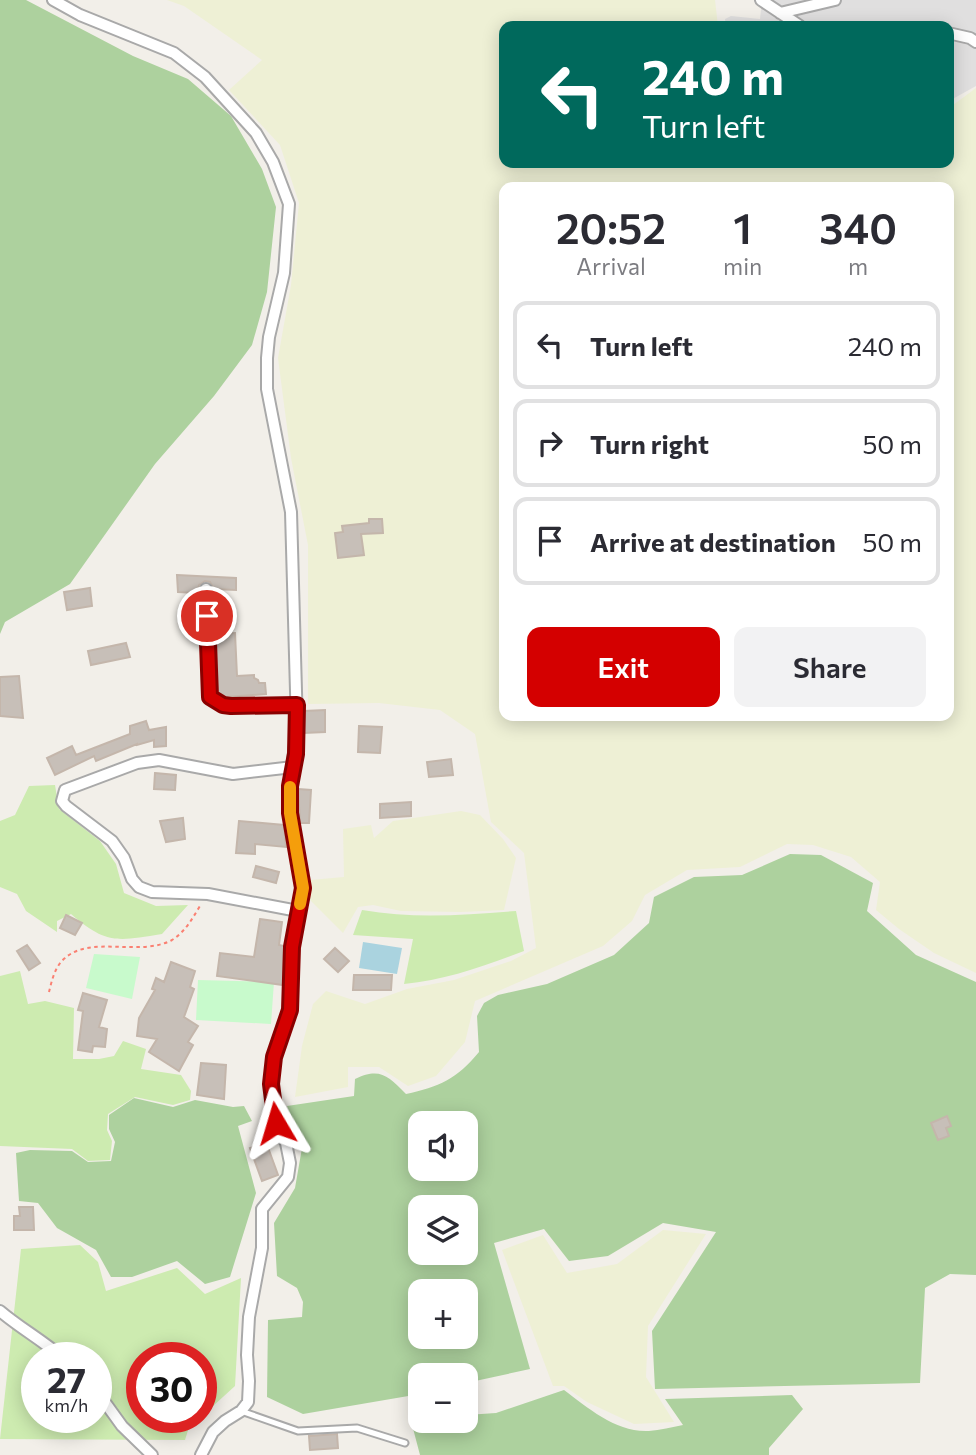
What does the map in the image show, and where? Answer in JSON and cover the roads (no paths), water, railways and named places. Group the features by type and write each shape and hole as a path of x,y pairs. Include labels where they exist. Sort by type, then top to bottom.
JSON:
{"street":[{"path":"53,0 80,15 174,53 205,77 256,133 273,162 289,204 284,273 269,338 267,369 268,389 291,512 297,705 290,813 303,888 292,947 290,1010 274,1057 271,1084 276,1123 286,1143 290,1163 288,1177 262,1209 262,1248 249,1317 248,1402 241,1411 225,1420 213,1432 201,1455"},
{"path":"761,0 792,21"},
{"path":"779,13 835,0"},
{"path":"954,34 976,42"},
{"path":"206,589 210,697 223,705 231,706 297,705"},
{"path":"293,767 233,774 159,760 137,763 65,790 62,801 112,841 139,887 152,892 208,894 298,911"},
{"path":"0,1311 45,1342"},
{"path":"112,1413 121,1426 152,1455"}],"lane":[{"path":"241,1411 298,1431 357,1428 405,1443"}],"water":[{"path":"363,942 402,948 397,974 359,968"}]}
